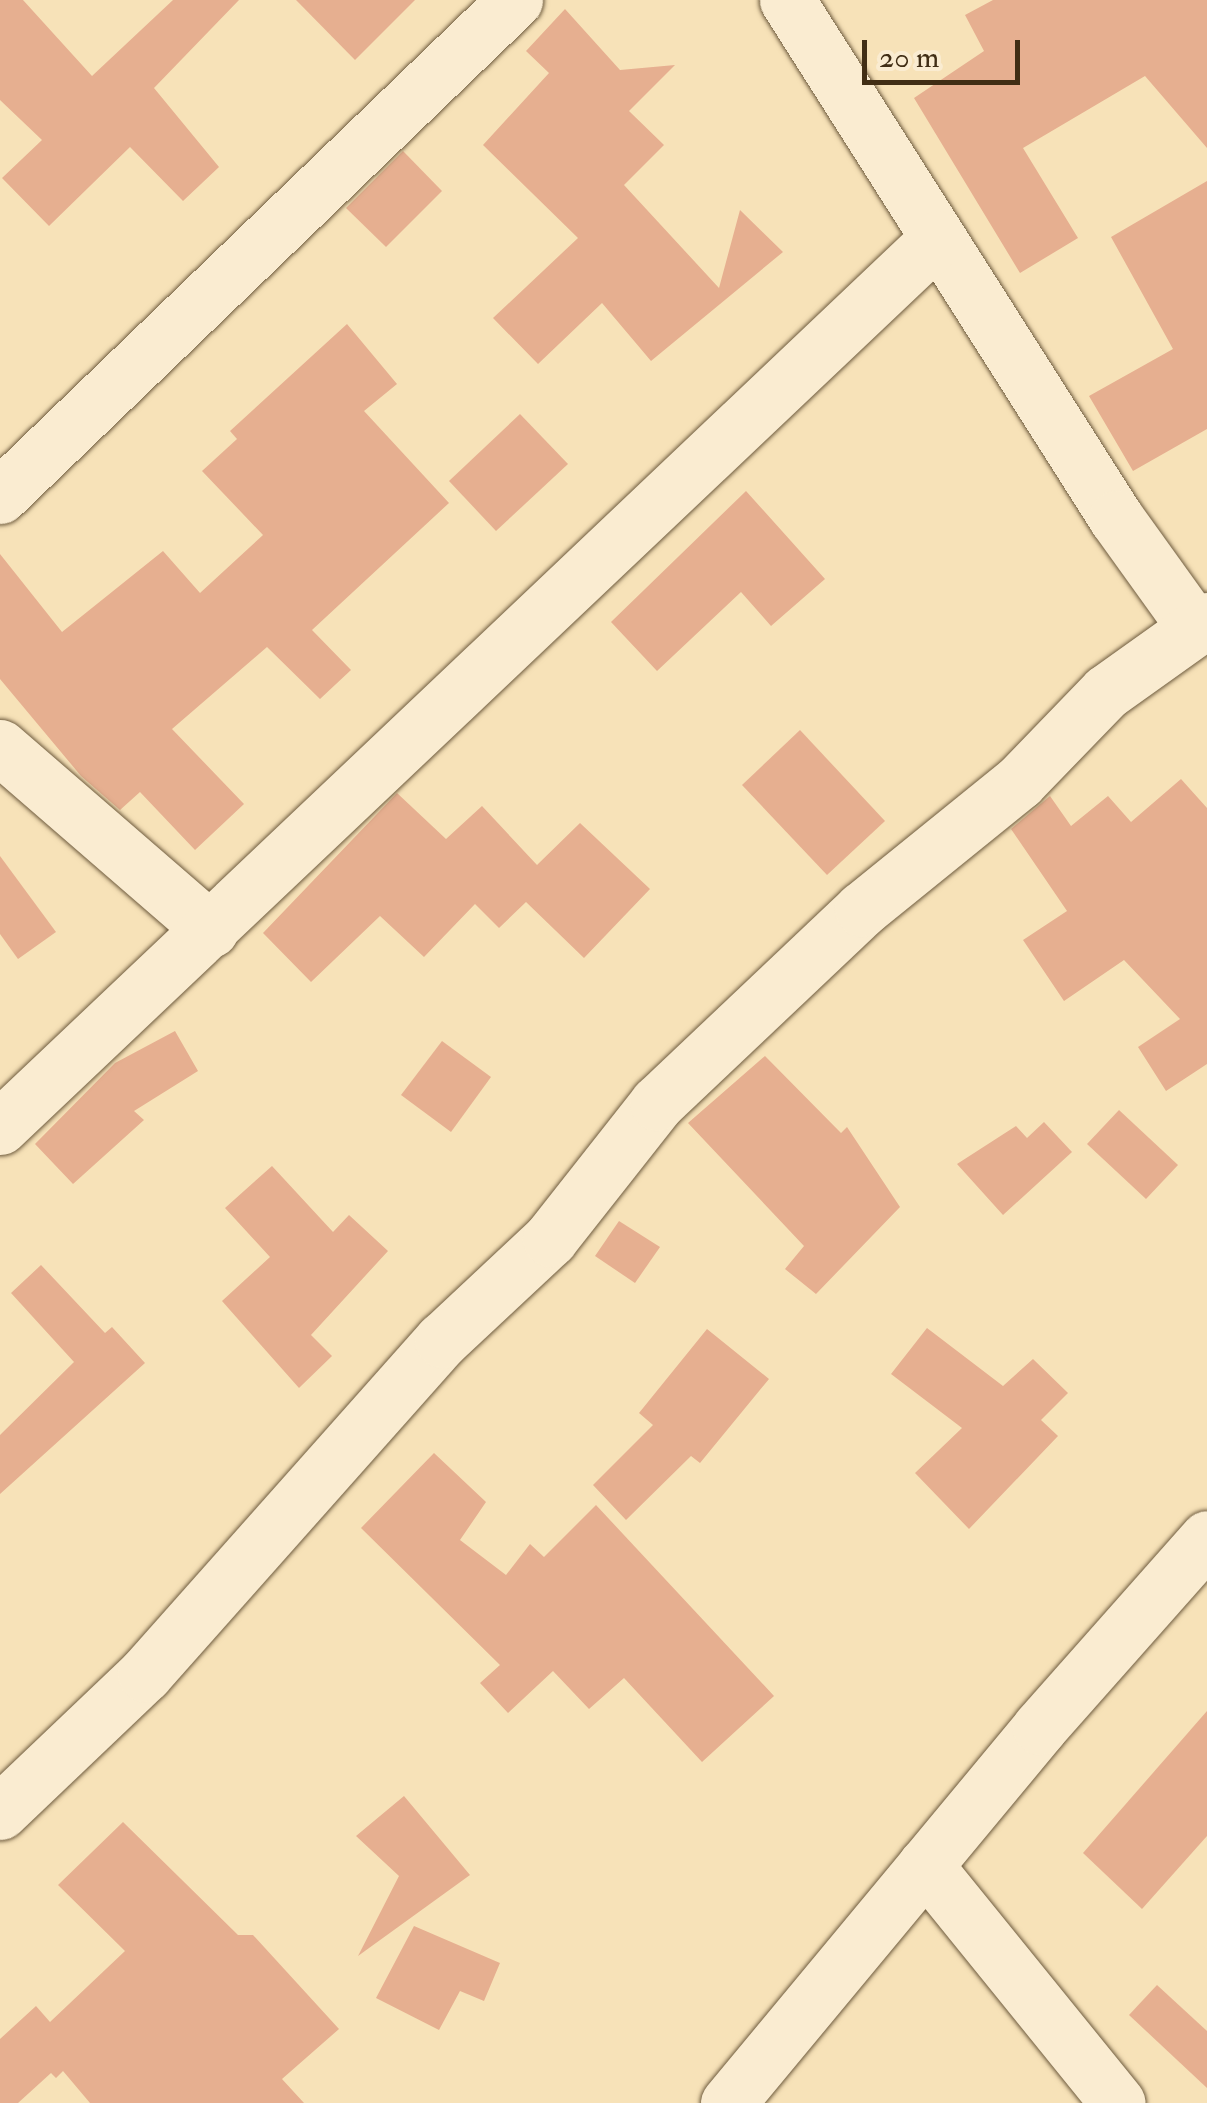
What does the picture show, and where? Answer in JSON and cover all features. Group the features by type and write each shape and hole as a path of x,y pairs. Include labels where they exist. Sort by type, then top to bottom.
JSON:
{"street":[{"path":"0,496 515,0"},
{"path":"0,1812 145,1674 442,1340 550,1239 657,1103 862,909 1018,782 1106,692 1201,624 1116,518 788,0"},
{"path":"0,1127 938,238"},
{"path":"0,747 211,930"},
{"path":"728,2103 925,1864 1207,1538"},
{"path":"925,1864 1118,2103"}],"building":[{"path":"0,0 23,0 92,76 173,0 239,0 154,88 219,167 183,201 130,147 49,226 2,178 42,140 0,100"},
{"path":"296,0 415,0 355,60"},
{"path":"993,0 1207,0 1207,148 1145,76 1023,148 1078,238 1020,273 914,98 984,51 965,15"},
{"path":"565,9 620,70 675,65 629,111 664,145 624,185 719,288 740,210 783,252 651,361 602,303 538,364 493,318 578,238 483,145 549,73 526,51"},
{"path":"403,151 442,191 386,247 346,208"},
{"path":"1207,181 1207,429 1133,471 1089,396 1173,349 1111,237"},
{"path":"347,324 397,384 364,411 449,503 312,630 351,670 320,699 267,647 172,729 244,804 195,850 140,792 120,810 81,776 0,679 0,554 62,632 163,551 200,593 263,535 202,471 237,439 230,431"},
{"path":"520,414 568,464 496,531 449,481"},
{"path":"746,491 825,579 771,626 741,592 657,671 611,622"},
{"path":"800,730 885,821 827,875 742,785"},
{"path":"1181,779 1207,808 1207,1064 1166,1091 1138,1047 1180,1019 1124,960 1064,1001 1023,940 1067,911 1011,829 1050,796 1071,826 1108,796 1131,822"},
{"path":"397,793 446,839 482,806 537,865 580,823 650,889 584,958 526,902 499,928 475,904 424,957 380,916 311,982 263,933"},
{"path":"0,856 56,932 18,959 0,934"},
{"path":"175,1031 198,1071 134,1111 144,1120 73,1184 35,1144 115,1063"},
{"path":"442,1041 491,1077 451,1132 401,1095"},
{"path":"765,1056 841,1133 847,1127 900,1207 816,1294 785,1269 804,1246 688,1123"},
{"path":"1119,1110 1178,1165 1146,1199 1087,1144"},
{"path":"1044,1122 1072,1152 1003,1215 957,1164 1016,1126 1027,1138"},
{"path":"272,1166 333,1232 349,1215 388,1251 311,1335 332,1356 299,1388 222,1301 270,1257 225,1208"},
{"path":"619,1221 660,1247 635,1283 595,1256"},
{"path":"41,1265 105,1333 112,1327 145,1363 0,1494 0,1435 74,1362 11,1293"},
{"path":"927,1328 1003,1386 1033,1359 1068,1393 1041,1420 1058,1436 969,1529 915,1473 962,1428 891,1374"},
{"path":"707,1329 769,1379 700,1463 691,1456 626,1520 593,1485 653,1425 639,1413"},
{"path":"434,1453 486,1502 460,1540 506,1575 530,1544 544,1557 596,1505 774,1696 702,1762 624,1678 589,1709 553,1671 508,1713 480,1683 500,1665 361,1528"},
{"path":"1207,1711 1207,1836 1142,1909 1083,1853"},
{"path":"404,1796 470,1875 358,1956 399,1876 356,1836"},
{"path":"123,1822 238,1935 253,1935 339,2029 282,2079 304,2103 90,2103 63,2071 56,2078 51,2073 18,2103 0,2103 0,2039 36,2006 50,2022 125,1951 58,1885"},
{"path":"414,1926 500,1963 484,2001 460,1991 439,2030 376,1998"},
{"path":"1157,1985 1207,2031 1207,2088 1129,2015"}]}
